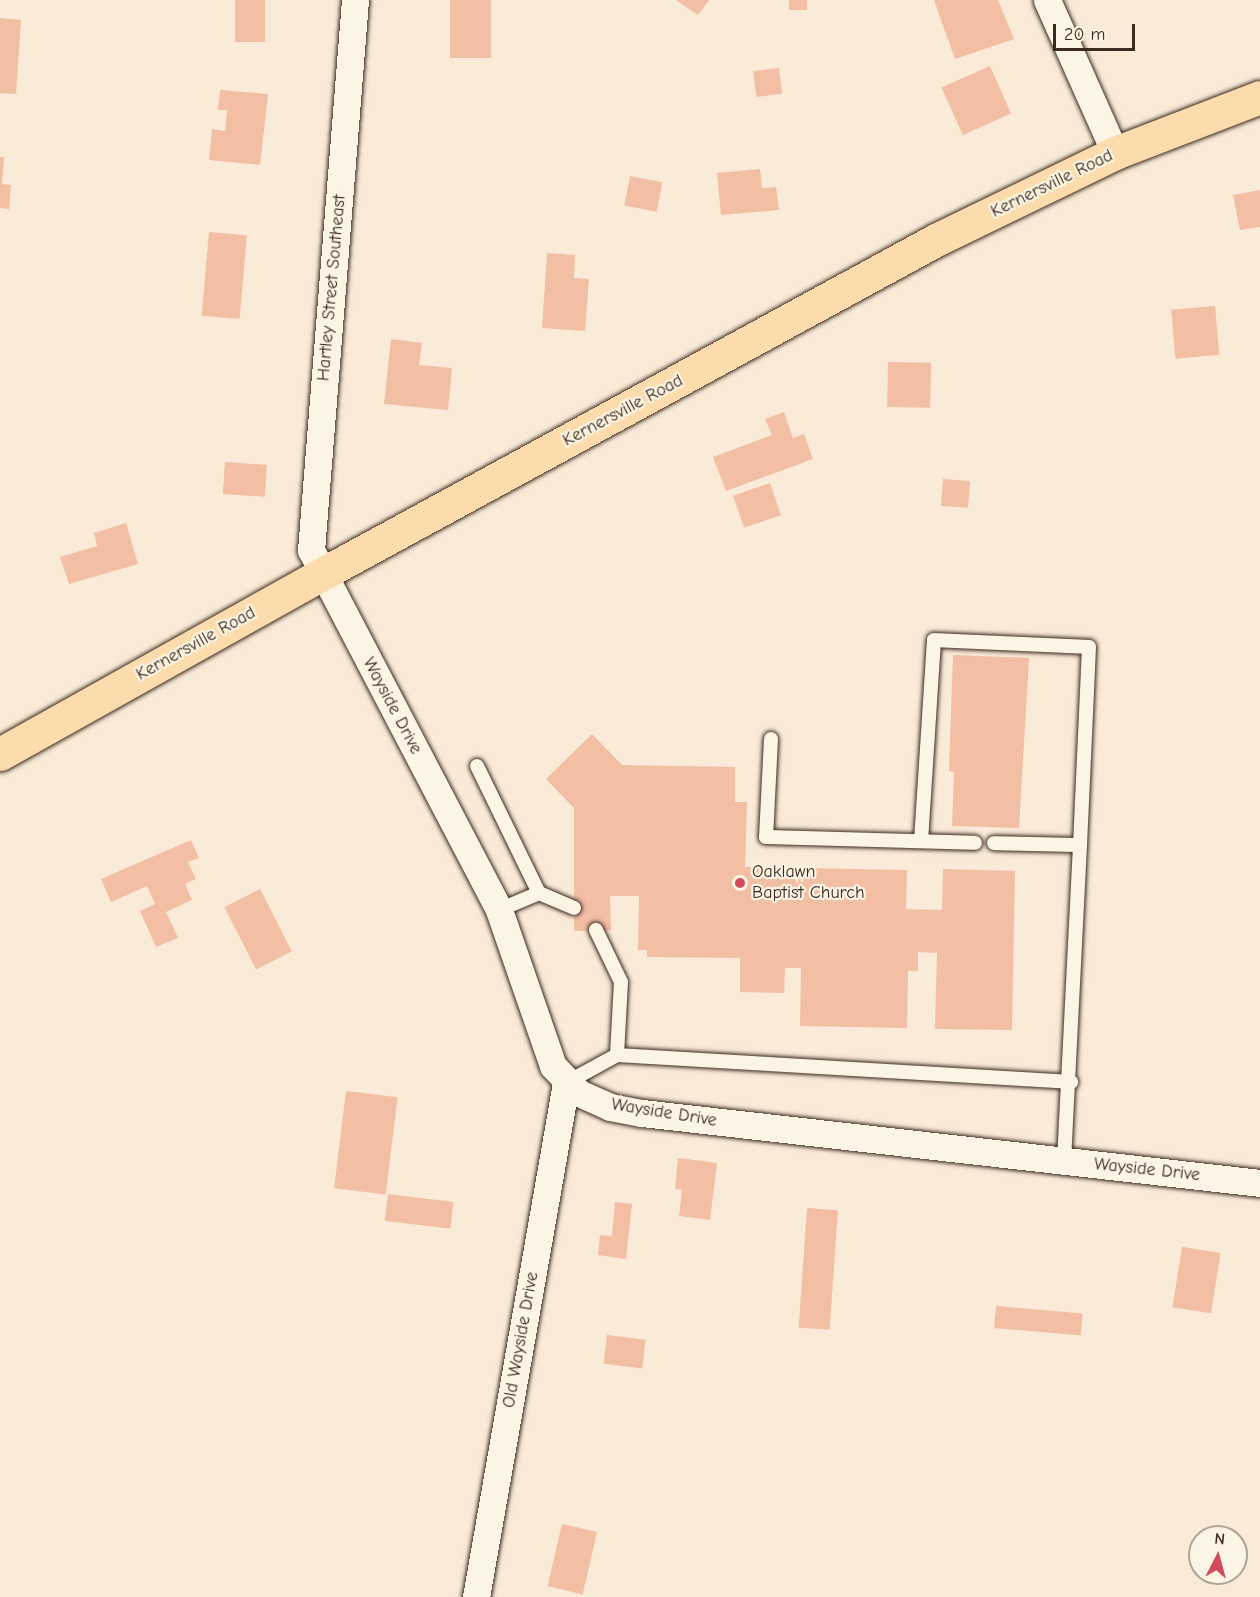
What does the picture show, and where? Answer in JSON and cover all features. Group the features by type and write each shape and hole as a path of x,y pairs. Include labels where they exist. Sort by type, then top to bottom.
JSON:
{"main road":[{"name":"Kernersville Road","path":"0,754 322,574 936,240 1115,153 1260,97"}],"street":[{"name":"Hartley Street Southeast","path":"322,574 311,550 355,0"},
{"path":"1047,0 1115,153"},
{"name":"Wayside Drive","path":"322,574 499,910 544,1047 566,1083 610,1107 642,1113 1260,1183"},
{"name":"Old Wayside Drive","path":"476,1597 566,1083"}],"lane":[{"path":"921,841 934,640 1089,647 1071,1082 1064,1161"},
{"path":"771,739 766,837 975,843"},
{"path":"477,766 539,893 574,908"},
{"path":"994,843 1080,845"},
{"path":"499,910 539,893"},
{"path":"596,930 621,982 617,1055"},
{"path":"566,1083 617,1055 1071,1082"}],"building":[{"path":"235,0 265,0 265,42 235,42"},
{"path":"450,0 491,0 491,58 450,58"},
{"path":"676,0 709,0 698,15"},
{"path":"789,0 807,0 807,10 789,10"},
{"path":"934,0 998,0 1014,39 955,59"},
{"path":"0,18 21,20 16,94 0,93"},
{"path":"990,66 1011,114 963,135 942,88"},
{"path":"779,68 782,94 756,97 753,71"},
{"path":"220,90 268,94 260,165 209,160 212,129 225,131 227,110 218,110"},
{"path":"0,157 4,157 2,184 0,184"},
{"path":"760,169 762,188 776,187 779,210 721,215 717,173"},
{"path":"630,176 662,182 657,212 624,205"},
{"path":"0,184 11,185 9,209 0,208"},
{"path":"1260,190 1260,227 1240,230 1233,195"},
{"path":"209,232 247,235 240,319 202,316"},
{"path":"547,253 575,255 574,278 589,279 585,331 542,328"},
{"path":"1215,306 1219,355 1175,359 1171,310"},
{"path":"391,339 422,343 419,365 452,368 448,410 384,404"},
{"path":"888,362 931,363 930,408 887,407"},
{"path":"784,412 793,438 804,434 813,459 726,491 713,457 772,435 765,419"},
{"path":"225,462 267,465 265,497 223,494"},
{"path":"943,479 970,481 968,508 941,506"},
{"path":"770,483 781,515 744,528 733,496"},
{"path":"126,523 138,564 69,584 60,557 97,546 94,533"},
{"path":"953,655 1029,658 1019,828 952,826 954,772 949,771"},
{"name":"Oaklawn Baptist Church","path":"592,734 622,765 735,767 735,802 747,802 745,867 907,870 906,909 942,910 943,869 1015,871 1012,1030 935,1029 937,953 918,952 918,971 908,971 907,1028 800,1026 801,968 785,968 784,993 740,992 740,958 647,957 647,950 638,950 639,896 610,896 611,930 574,931 574,808 546,779"},
{"path":"191,840 199,858 188,862 196,879 185,884 192,900 166,912 178,938 156,947 140,911 155,904 147,886 111,902 101,879"},
{"path":"260,889 292,951 256,970 224,907"},
{"path":"346,1091 398,1097 386,1195 334,1188"},
{"path":"678,1158 717,1163 710,1220 679,1216 682,1190 675,1189"},
{"path":"388,1194 454,1202 450,1229 385,1221"},
{"path":"615,1202 632,1204 626,1259 598,1255 600,1235 612,1236"},
{"path":"807,1208 838,1210 830,1330 799,1328"},
{"path":"1182,1247 1221,1253 1211,1313 1172,1307"},
{"path":"996,1306 1083,1314 1081,1335 994,1328"},
{"path":"607,1335 646,1340 642,1369 603,1364"},
{"path":"562,1524 597,1532 583,1594 548,1586"}],"place":[{"name":"Oaklawn Baptist Church","path":"740,883"}]}
